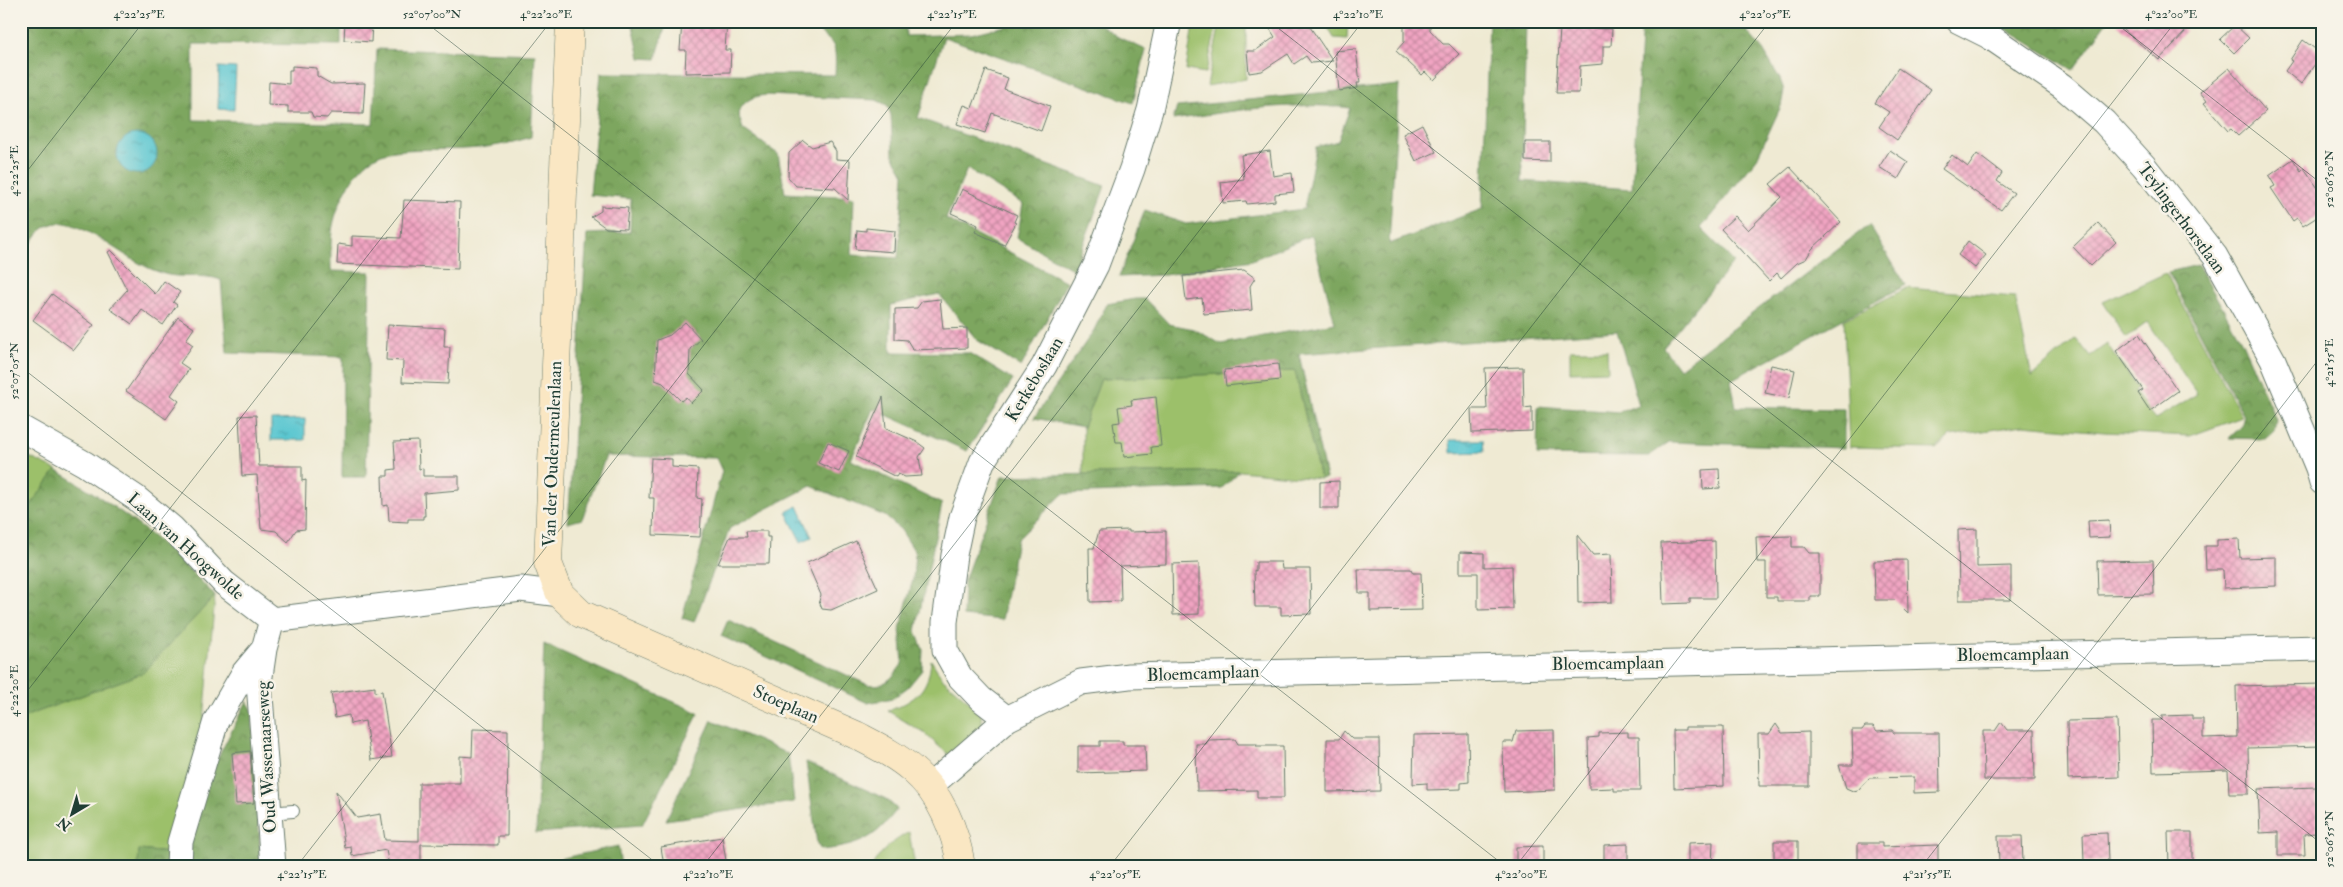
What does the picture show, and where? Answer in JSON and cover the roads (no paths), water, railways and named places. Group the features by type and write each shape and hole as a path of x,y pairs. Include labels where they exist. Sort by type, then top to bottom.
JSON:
{"street":[{"name":"Van der Oudermeulenlaan","path":"560,594 548,563 570,21"},
{"name":"Kerkeboslaan","path":"1007,719 981,699 960,677 945,650 946,612 954,555 962,517 982,462 1044,366 1096,264 1132,169 1150,110 1168,21"},
{"name":"Teylingerhorstlaan","path":"1959,21 1989,36 2062,86 2104,122 2144,166 2215,256 2273,360 2318,468 2322,482"},
{"name":"Laan van Hoogwolde","path":"21,428 85,464 136,498 172,528 224,584 272,620"},
{"path":"272,620 521,589 560,594"},
{"name":"Stoeplaan","path":"560,594 581,614 856,735 913,770 929,787 946,814 959,851 961,866"},
{"name":"Oud Wassenaarseweg","path":"272,620 264,649 260,683 281,812 273,866"},
{"name":"Bloemcamplaan","path":"929,787 1007,719 1081,682 1129,676 2322,648"},
{"path":"179,866 180,842 216,722 244,673 264,649"}],"water":[{"path":"219,67 236,68 234,110 218,109"},
{"path":"141,134 148,137 154,143 157,154 156,162 148,171 141,174 133,174 126,171 118,162 117,150 120,143 129,135"},
{"path":"305,419 305,440 271,440 271,420"},
{"path":"1450,440 1483,440 1484,452 1451,453"},
{"path":"798,506 812,537 801,542 786,512"}]}
